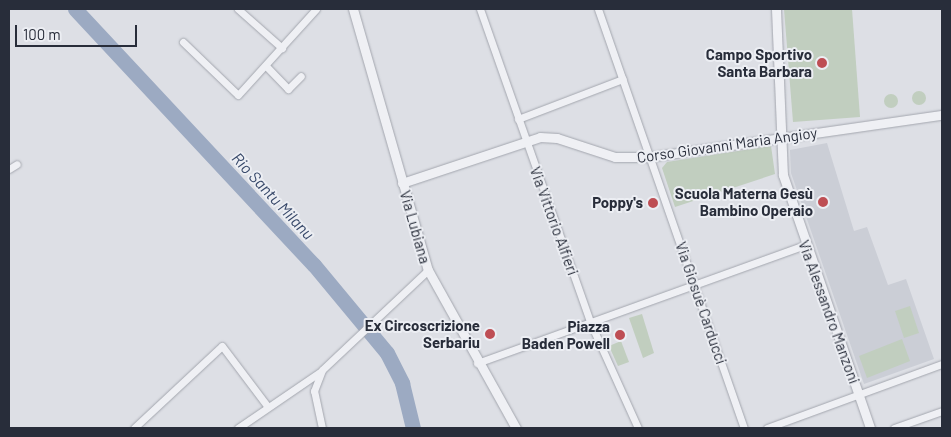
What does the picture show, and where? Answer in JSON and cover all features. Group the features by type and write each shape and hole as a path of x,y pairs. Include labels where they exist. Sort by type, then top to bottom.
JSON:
{"street":[{"path":"238,9 282,48"},
{"path":"183,42 238,94 266,66 316,9"},
{"name":"Via Lubiana","path":"353,9 428,270 477,363 516,428"},
{"name":"Via Vittorio Alfieri","path":"480,9 590,324 638,428"},
{"name":"Via Giosuè Carducci","path":"598,9 744,428"},
{"name":"Via Alessandro Manzoni","path":"776,9 783,175 805,245 870,428"},
{"path":"266,66 288,89 301,76"},
{"path":"518,119 622,79"},
{"name":"Corso Giovanni Maria Angioy","path":"402,183 525,141 557,138 615,157 649,157 942,115"},
{"path":"9,169 17,164"},
{"path":"477,363 694,287 805,245"},
{"path":"238,428 322,370 428,270"},
{"path":"134,428 222,346 268,407"},
{"path":"767,428 942,364"},
{"path":"322,370 314,390 322,428"},
{"path":"894,428 942,411"}],"shaded area":[{"path":"827,143 854,231 867,227 888,285 906,279 934,359 864,384 791,173 790,150"}],"green space":[{"name":"Campo Sportivo Santa Barbara","path":"784,9 852,9 860,117 793,122"},
{"path":"916,91 922,91 926,98 922,105 916,105 912,101 912,95"},
{"path":"891,94 896,96 898,101 896,106 891,108 886,106 884,101 886,96"},
{"path":"771,146 775,174 675,207 662,168 667,162"},
{"path":"910,306 919,333 904,338 895,311"},
{"path":"642,314 654,353 643,358 629,318"},
{"path":"902,339 910,361 867,378 859,356"},
{"path":"621,341 629,362 618,366 609,346"}],"waterway":[{"name":"Rio Santu Milanu","path":"75,9 314,265 387,353 402,383 413,428"}],"place":[{"name":"Campo Sportivo Santa Barbara","path":"822,63"},
{"name":"Scuola Materna Gesù Bambino Operaio","path":"823,202"},
{"name":"Poppy's","path":"653,203"},
{"name":"Ex Circoscrizione Serbariu","path":"490,334"},
{"name":"Piazza Baden Powell","path":"620,335"}]}
